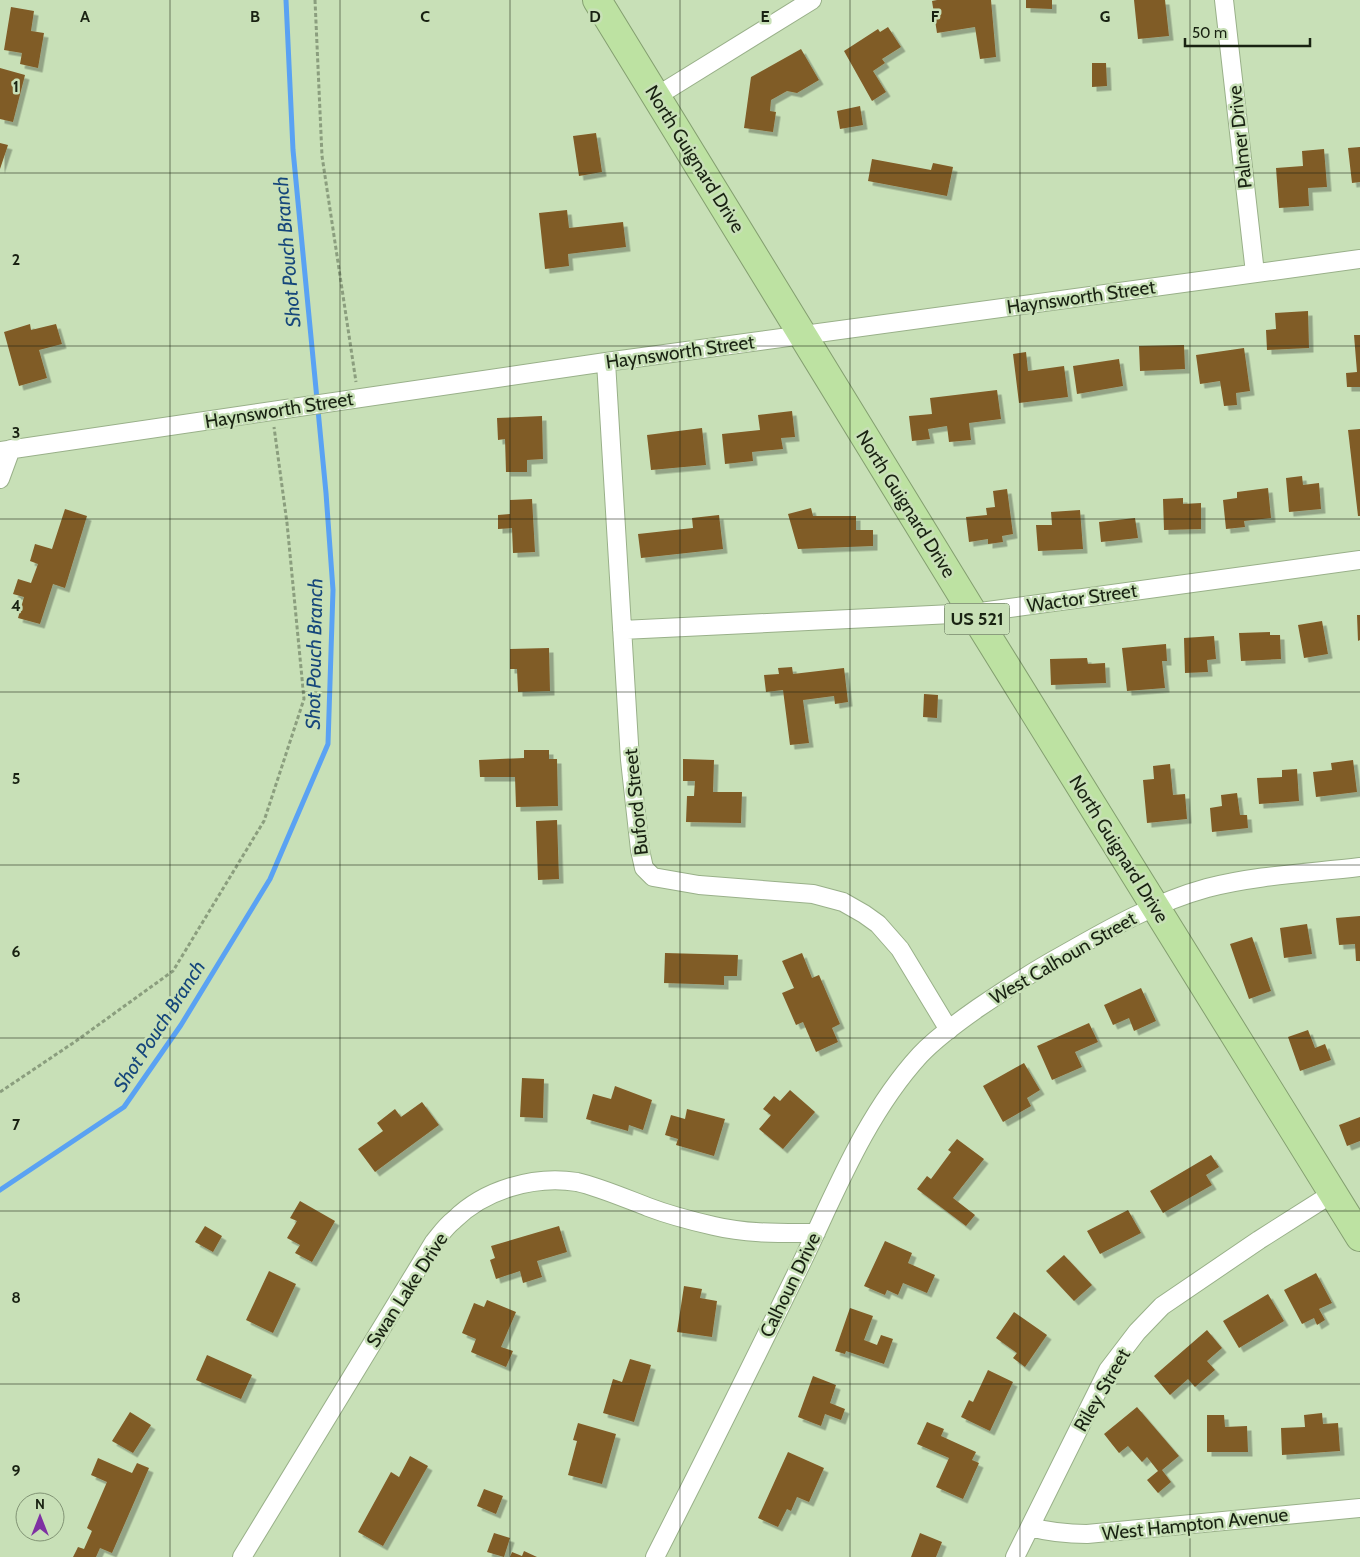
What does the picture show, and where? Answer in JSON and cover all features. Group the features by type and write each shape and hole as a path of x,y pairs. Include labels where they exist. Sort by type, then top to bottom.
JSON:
{"highway":[{"name":"North Guignard Drive","path":"597,0 973,613 1360,1237"}],"street":[{"path":"656,96 812,0"},
{"name":"Palmer Drive","path":"1224,0 1255,273"},
{"name":"Haynsworth Street","path":"5,450 606,362 1360,259"},
{"name":"Buford Street","path":"606,362 630,760 640,850 644,868 653,877 699,885 813,894 843,902 878,924 900,949 949,1030"},
{"path":"0,479 5,450"},
{"name":"Wactor Street","path":"622,630 973,613 1360,560"},
{"name":"West Calhoun Street","path":"949,1030 1020,980 1122,921 1169,900 1235,882 1360,867"},
{"name":"Calhoun Drive","path":"655,1557 857,1149 888,1095 921,1055 949,1030"},
{"name":"Swan Lake Drive","path":"242,1557 434,1242 454,1219 493,1192 551,1180 577,1182 651,1208 716,1227 748,1232 816,1233"},
{"name":"Riley Street","path":"1015,1557 1108,1370 1137,1332 1162,1306 1333,1192"},
{"name":"West Hampton Avenue","path":"1030,1527 1057,1532 1087,1534 1360,1508"}],"path":[{"path":"315,0 322,156 352,399"},
{"path":"0,1092 76,1041 174,971 264,821 304,699 277,411"}],"building":[{"path":"991,0 996,57 980,59 975,27 937,33 932,1"},
{"path":"1026,0 1052,0 1052,9 1026,8"},
{"path":"1134,0 1165,0 1169,36 1138,39"},
{"path":"11,7 34,11 31,31 44,33 38,68 20,64 22,53 4,50"},
{"path":"888,27 901,47 882,59 885,63 873,71 886,92 872,101 844,51 878,29 880,32"},
{"path":"801,49 819,80 797,93 787,91 771,100 770,111 776,112 773,132 744,128 751,77"},
{"path":"1092,63 1106,63 1107,86 1092,87"},
{"path":"0,68 25,75 13,122 0,119"},
{"path":"860,106 863,125 840,129 837,111"},
{"path":"596,133 602,172 579,176 573,136"},
{"path":"0,143 8,145 0,169"},
{"path":"1360,147 1360,182 1352,183 1348,148"},
{"path":"1324,149 1327,187 1308,188 1309,206 1279,208 1276,168 1303,166 1302,151"},
{"path":"872,159 931,170 933,163 953,167 947,196 868,181"},
{"path":"567,210 569,228 623,222 626,247 568,254 569,266 545,269 539,213"},
{"path":"1308,311 1309,348 1267,350 1266,330 1276,329 1275,313"},
{"path":"30,324 31,330 56,324 62,344 39,350 47,378 19,386 4,332"},
{"path":"1354,335 1360,335 1360,387 1347,387 1346,373 1357,372"},
{"path":"1184,345 1185,369 1140,371 1139,346"},
{"path":"1244,348 1250,391 1236,393 1237,405 1224,406 1220,381 1200,384 1196,355"},
{"path":"1026,352 1028,371 1064,366 1068,397 1019,403 1013,354"},
{"path":"1119,359 1123,386 1077,394 1073,366"},
{"path":"997,390 1001,419 969,423 971,440 949,442 947,426 928,429 930,439 912,441 909,416 932,414 930,398"},
{"path":"792,411 795,437 781,438 783,449 752,452 753,461 725,464 722,434 760,430 758,415"},
{"path":"542,416 543,459 527,460 527,472 506,472 505,439 498,440 497,418"},
{"path":"702,428 706,465 651,470 647,435"},
{"path":"1360,429 1360,516 1358,516 1348,430"},
{"path":"1302,476 1303,485 1319,483 1321,509 1289,512 1286,478"},
{"path":"1268,488 1271,518 1244,521 1245,527 1226,529 1223,500 1237,498 1237,492"},
{"path":"1007,489 1013,534 1002,536 1003,542 988,544 988,539 969,542 966,517 987,515 986,508 995,507 993,491"},
{"path":"1183,498 1183,504 1201,503 1201,529 1164,530 1163,499"},
{"path":"532,499 535,552 513,553 512,528 498,529 498,515 510,514 510,500"},
{"path":"811,508 813,516 856,516 856,530 873,530 873,546 798,549 788,514"},
{"path":"65,509 87,516 65,588 53,584 40,624 18,618 24,597 13,594 18,579 31,583 38,564 30,561 35,544 52,549"},
{"path":"1080,510 1083,549 1038,551 1036,525 1052,525 1051,512"},
{"path":"719,515 723,549 641,558 638,534 693,528 692,518"},
{"path":"1135,518 1138,538 1101,542 1099,522"},
{"path":"1357,615 1360,615 1360,640 1358,641"},
{"path":"1322,621 1328,654 1304,658 1298,625"},
{"path":"1270,632 1270,635 1280,635 1281,659 1241,661 1239,633"},
{"path":"1214,636 1216,659 1207,660 1208,672 1185,673 1184,638"},
{"path":"1166,644 1167,661 1162,661 1165,688 1127,691 1122,648"},
{"path":"549,648 550,691 518,692 517,669 510,669 510,649"},
{"path":"1087,658 1088,664 1105,663 1106,683 1051,685 1050,659"},
{"path":"792,667 793,674 844,668 848,702 835,704 834,696 803,700 809,743 790,745 783,690 766,692 764,675 779,674 778,668"},
{"path":"924,694 938,695 937,718 923,717"},
{"path":"524,750 549,750 549,759 557,759 558,806 516,807 515,777 480,777 479,760 524,758"},
{"path":"683,759 714,760 713,792 742,792 741,823 686,822 687,796 694,796 695,781 683,781"},
{"path":"1353,760 1357,792 1316,797 1313,772 1332,770 1331,763"},
{"path":"1170,764 1173,795 1185,794 1187,819 1147,823 1143,780 1154,779 1153,766"},
{"path":"1297,769 1299,801 1259,804 1257,778 1282,777 1282,770"},
{"path":"1237,793 1240,815 1247,815 1248,828 1212,832 1210,808 1222,806 1221,795"},
{"path":"557,820 559,879 538,880 536,821"},
{"path":"1360,916 1360,961 1356,961 1355,944 1339,945 1336,918"},
{"path":"1307,924 1312,954 1284,958 1280,928"},
{"path":"1252,937 1271,991 1249,999 1230,944"},
{"path":"665,953 738,955 737,976 724,976 724,985 664,983"},
{"path":"802,953 812,978 819,975 840,1024 832,1028 838,1042 816,1052 803,1022 796,1025 782,993 794,988 782,961"},
{"path":"1141,988 1156,1021 1134,1031 1129,1018 1113,1025 1104,1005"},
{"path":"1089,1023 1098,1042 1075,1052 1082,1067 1052,1080 1037,1046"},
{"path":"1308,1030 1315,1048 1325,1044 1331,1060 1300,1071 1288,1037"},
{"path":"1024,1063 1040,1090 1027,1098 1031,1106 1003,1122 983,1086"},
{"path":"522,1078 544,1079 543,1118 520,1117"},
{"path":"615,1086 652,1100 643,1130 629,1125 628,1131 586,1119 593,1094 611,1099"},
{"path":"790,1090 815,1112 783,1149 759,1129 771,1115 763,1109 774,1096 780,1101"},
{"path":"422,1102 439,1125 375,1172 358,1149 383,1131 377,1123 395,1109 401,1117"},
{"path":"687,1109 725,1119 714,1156 676,1145 678,1139 665,1135 671,1115 685,1119"},
{"path":"1360,1117 1360,1141 1347,1146 1339,1125"},
{"path":"957,1139 984,1159 953,1198 975,1215 966,1226 917,1189 927,1176 931,1179 951,1152 948,1150"},
{"path":"1211,1155 1219,1167 1206,1175 1212,1185 1163,1213 1150,1191"},
{"path":"300,1201 335,1221 312,1262 295,1253 300,1245 287,1238 297,1221 290,1218"},
{"path":"1128,1210 1141,1233 1100,1254 1087,1231"},
{"path":"205,1226 222,1236 213,1252 195,1242"},
{"path":"559,1226 567,1252 537,1261 542,1277 523,1283 520,1271 496,1279 490,1260 495,1258 491,1246"},
{"path":"885,1241 912,1253 908,1263 935,1275 927,1293 903,1283 898,1295 887,1290 885,1295 864,1286"},
{"path":"1064,1255 1092,1285 1074,1301 1046,1271"},
{"path":"269,1271 296,1284 273,1333 246,1320"},
{"path":"1316,1273 1332,1303 1319,1309 1325,1320 1317,1325 1314,1318 1302,1324 1284,1290"},
{"path":"684,1286 702,1289 700,1298 717,1301 712,1337 677,1332"},
{"path":"1268,1294 1284,1321 1239,1348 1223,1321"},
{"path":"487,1300 516,1312 501,1347 513,1351 506,1367 471,1352 476,1339 462,1333 474,1303 484,1307"},
{"path":"850,1308 873,1316 864,1340 877,1345 881,1335 893,1339 884,1364 846,1351 845,1354 835,1351"},
{"path":"1014,1312 1047,1335 1025,1367 1013,1358 1017,1353 996,1338"},
{"path":"1207,1330 1222,1348 1207,1361 1215,1370 1195,1387 1188,1379 1170,1395 1154,1376"},
{"path":"207,1355 252,1375 241,1399 196,1380"},
{"path":"630,1359 651,1365 634,1422 603,1413 613,1379 622,1382"},
{"path":"988,1370 1013,1382 990,1431 961,1417 969,1400 973,1402"},
{"path":"813,1376 836,1385 830,1403 845,1409 841,1420 825,1414 821,1426 798,1417"},
{"path":"1137,1407 1179,1456 1162,1470 1171,1482 1158,1493 1147,1480 1158,1471 1147,1457 1142,1462 1128,1446 1119,1453 1104,1434"},
{"path":"130,1412 151,1425 133,1453 112,1441"},
{"path":"1322,1413 1323,1424 1338,1423 1340,1451 1282,1455 1281,1428 1305,1427 1304,1415"},
{"path":"1207,1415 1224,1415 1225,1427 1247,1426 1248,1452 1207,1452"},
{"path":"927,1422 944,1429 941,1436 976,1452 972,1460 979,1463 963,1499 936,1487 949,1458 917,1444"},
{"path":"578,1423 616,1434 602,1484 568,1475 577,1441 573,1440"},
{"path":"788,1452 824,1468 809,1502 797,1497 791,1511 787,1509 778,1527 758,1518"},
{"path":"410,1456 428,1466 383,1546 358,1532 391,1472 399,1477"},
{"path":"98,1458 132,1473 137,1463 149,1468 112,1553 100,1548 96,1557 73,1557 78,1547 84,1549 92,1531 87,1528 107,1482 91,1475"},
{"path":"484,1489 503,1496 496,1514 477,1506"},
{"path":"494,1533 510,1538 504,1557 487,1552"},
{"path":"920,1533 942,1542 936,1557 911,1557"},
{"path":"524,1551 537,1557 510,1557 512,1552 522,1556"}],"waterway":[{"name":"Shot Pouch Branch","path":"0,1190 124,1107 181,1025 270,879 328,744 333,590 326,493 293,150 286,0"}]}
